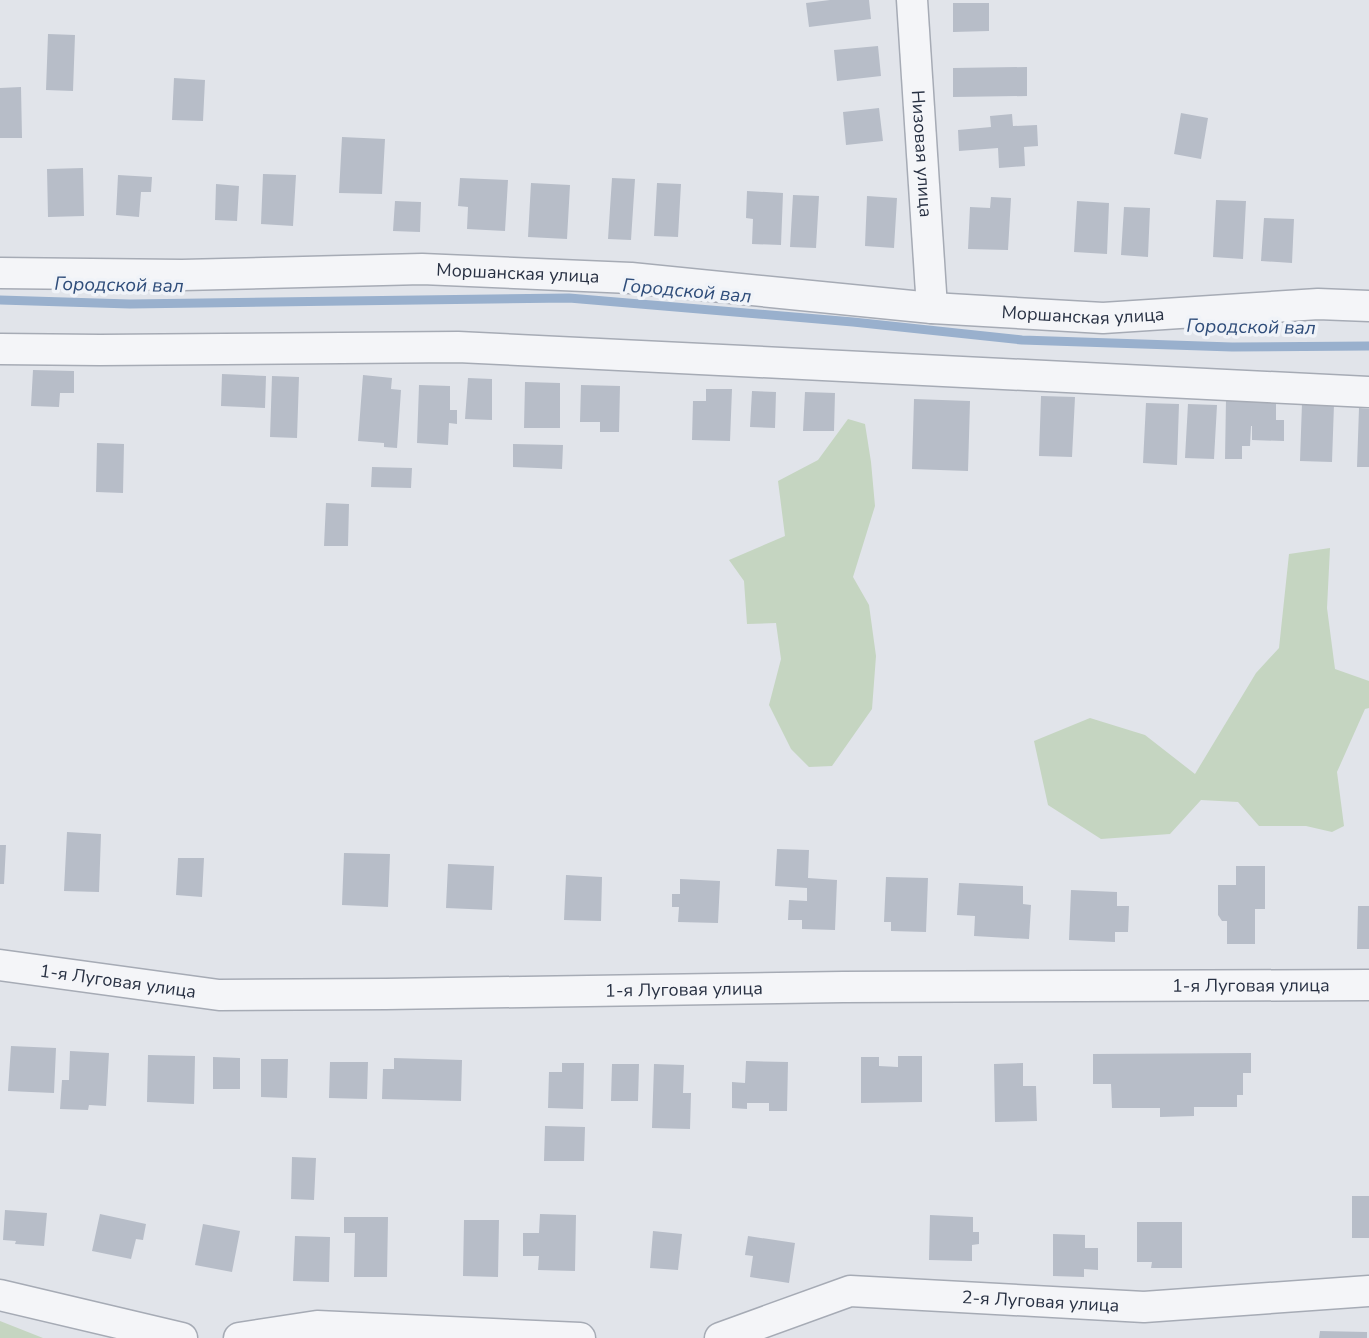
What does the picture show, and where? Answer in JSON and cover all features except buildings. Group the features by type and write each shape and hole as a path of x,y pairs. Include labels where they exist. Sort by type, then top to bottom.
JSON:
{"street":[{"name":"Низовая улица","path":"912,0 932,308"},
{"name":"Моршанская улица","path":"0,273 182,275 422,269 631,278 932,308 1103,318 1318,304 1369,306"},
{"path":"0,349 458,347 1369,392"},
{"name":"1-я Луговая улица","path":"0,965 219,995 843,987 1369,985"},
{"name":"2-я Луговая улица","path":"720,1338 850,1290 1144,1307 1369,1291"},
{"path":"0,1295 181,1338"},
{"path":"239,1338 317,1326 580,1338"}],"green space":[{"path":"848,419 865,424 875,506 853,577 869,605 876,656 872,709 832,766 809,767 791,749 769,705 781,659 776,623 747,624 744,581 729,560 785,536 778,481 818,460"},
{"path":"1330,548 1327,608 1335,669 1369,681 1369,708 1365,709 1337,772 1344,826 1332,832 1306,826 1259,826 1238,802 1201,800 1170,834 1101,839 1048,805 1034,741 1090,718 1145,735 1195,774 1256,673 1279,648 1289,554"},
{"path":"0,1321 43,1338 0,1338"}],"waterway":[{"name":"Городской вал","path":"0,300 130,304 569,298 853,322 1022,340 1232,347 1369,346"}]}
